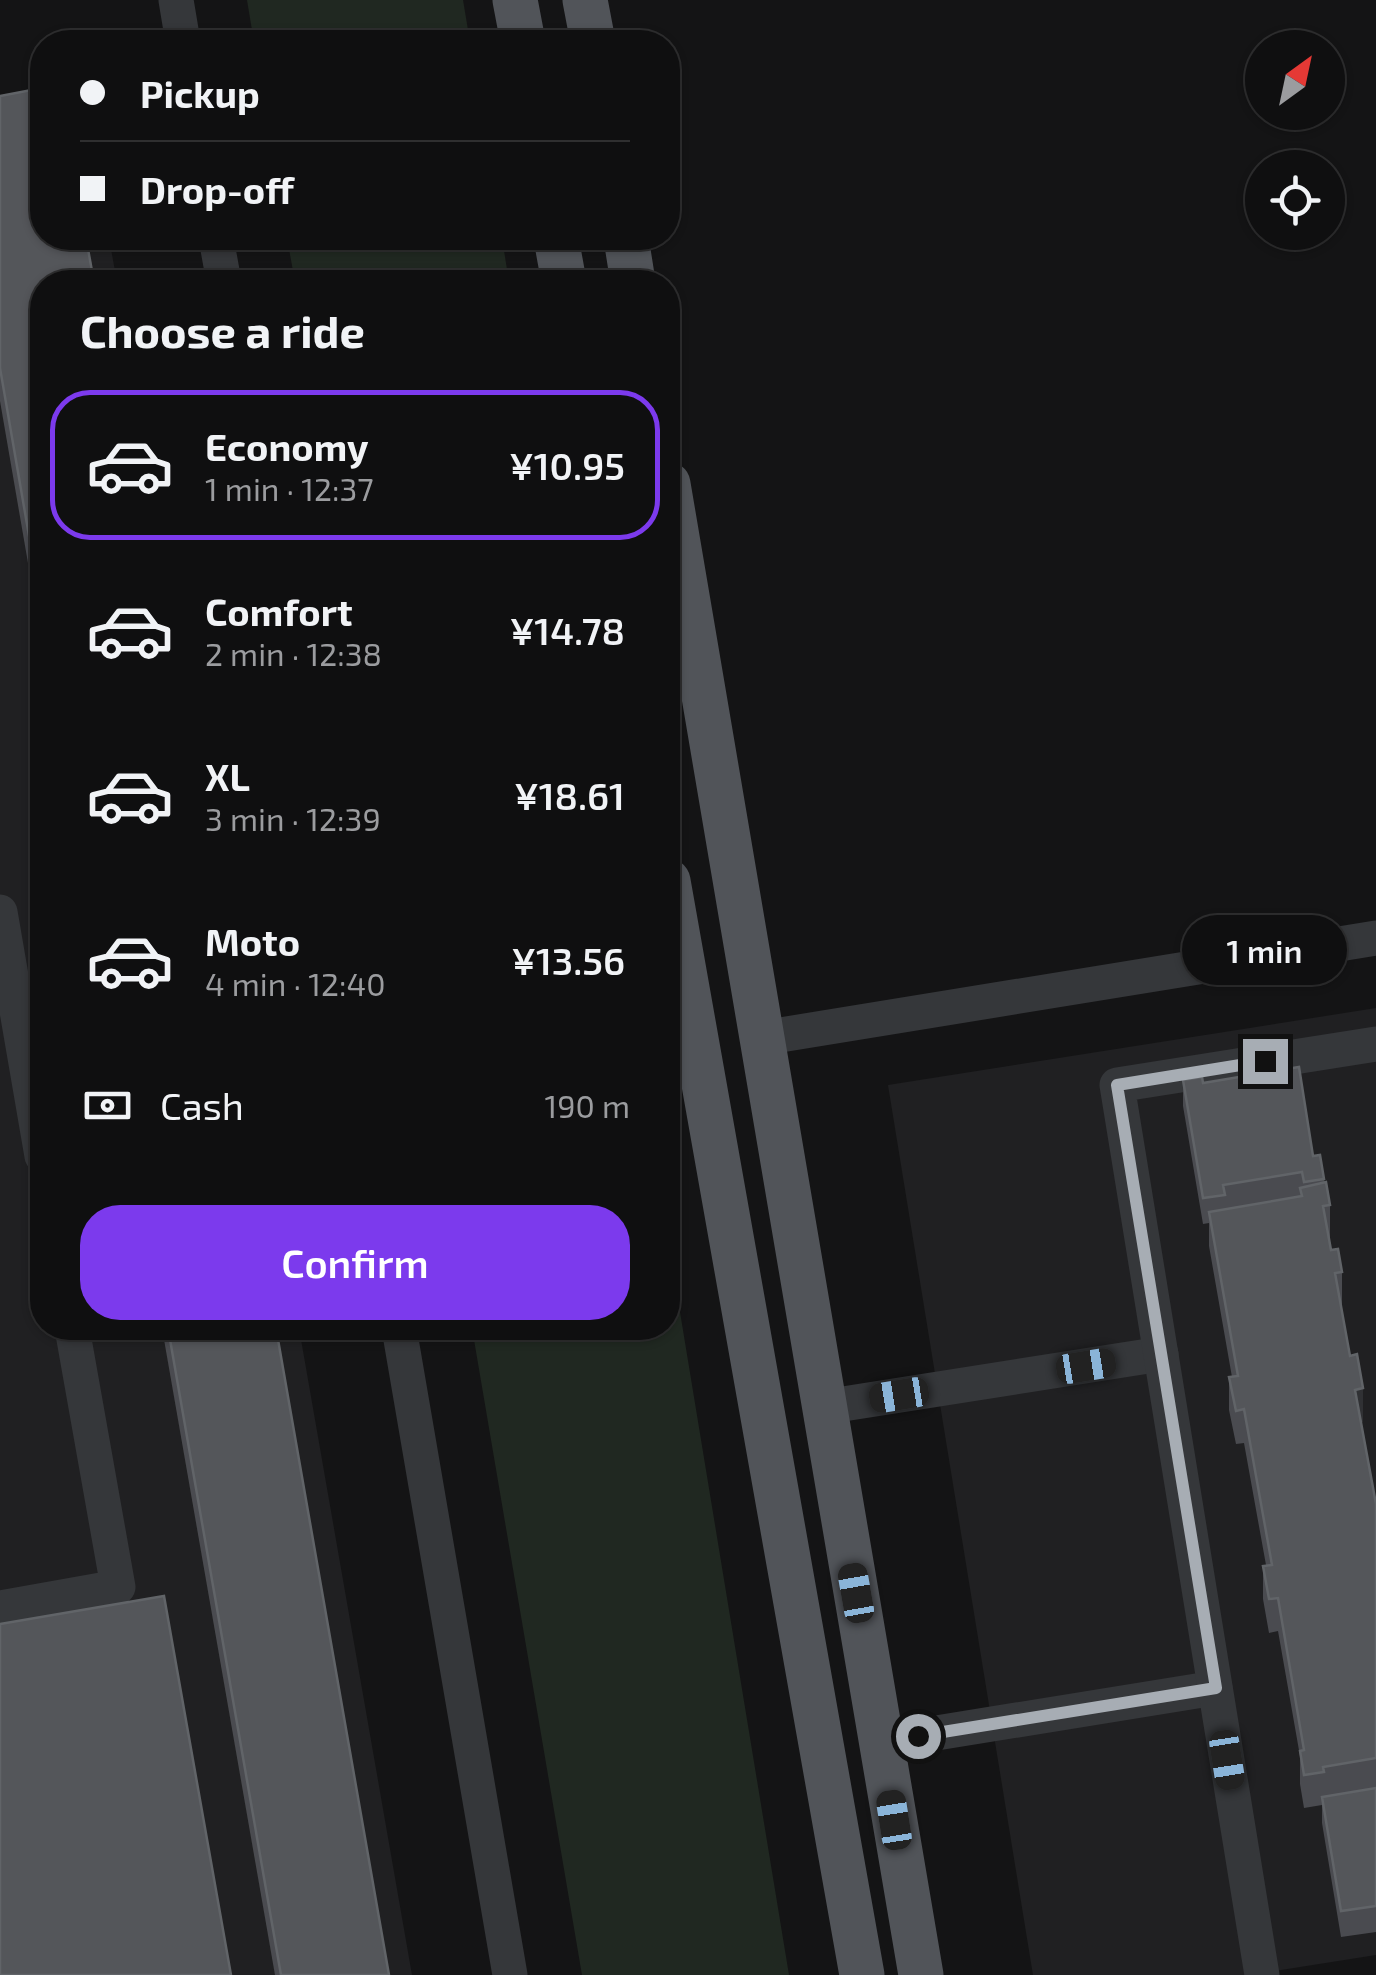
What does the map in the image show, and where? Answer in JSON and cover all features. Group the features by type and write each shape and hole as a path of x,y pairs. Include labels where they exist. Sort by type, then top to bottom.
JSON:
{"main road":[{"path":"515,0 521,30"},
{"path":"586,0 590,30"},
{"path":"680,555 921,1975"},
{"path":"680,949 862,1975"}],"street":[{"path":"176,0 181,30"},
{"path":"0,912 30,1026"},
{"path":"762,1038 1376,938"},
{"path":"1262,1975 1117,1085 1376,1044"},
{"path":"0,1608 118,1588 74,1340"},
{"path":"401,1340 510,1975"},
{"path":"824,1407 1160,1354"},
{"path":"882,1742 1216,1688"}],"shaded area":[{"path":"247,0 463,0 468,30 252,30"},
{"path":"0,107 30,201 30,250 111,250 115,270 30,270 30,1340 301,1340 412,1975 0,1975"},
{"path":"289,250 504,250 507,270 293,270"},
{"path":"1376,1008 1376,1955 1250,1975 1033,1975 888,1085"},
{"path":"680,1312 789,1975 582,1975 474,1340 680,1340"}],"building":[{"path":"30,90 30,250 88,250 92,270 30,270 30,542 0,368 0,96"},
{"path":"1299,1067 1313,1156 1320,1155 1324,1179 1304,1182 1302,1172 1223,1185 1225,1195 1203,1198 1183,1080 1202,1077 1203,1083"},
{"path":"1326,1182 1330,1205 1323,1206 1331,1250 1338,1249 1342,1272 1335,1273 1350,1356 1357,1354 1363,1388 1355,1390 1376,1504 1376,1758 1323,1767 1324,1772 1304,1775 1300,1751 1304,1750 1278,1598 1269,1599 1263,1566 1272,1565 1244,1409 1236,1411 1229,1377 1238,1376 1209,1212 1302,1196 1300,1188"},
{"path":"170,1340 278,1340 389,1975 281,1975"},
{"path":"164,1596 231,1975 0,1975 0,1624"},
{"path":"1376,1788 1376,1906 1341,1911 1322,1797"}],"route":[{"path":"918,1736 1216,1688 1117,1085 1265,1061"}]}
